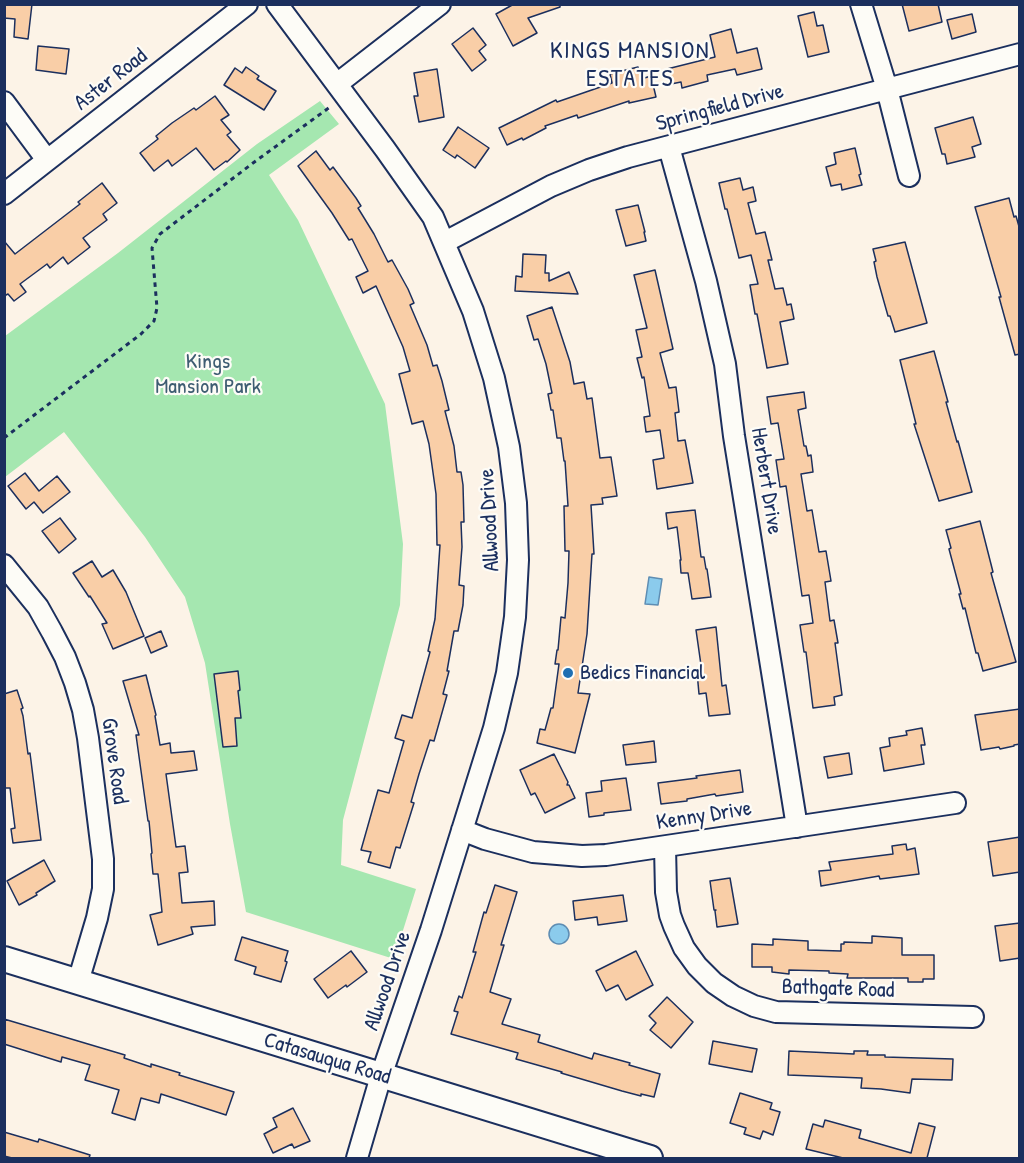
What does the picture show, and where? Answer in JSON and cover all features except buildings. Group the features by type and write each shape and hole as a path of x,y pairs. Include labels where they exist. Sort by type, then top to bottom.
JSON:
{"street":[{"name":"Aster Road","path":"4,194 247,4"},
{"name":"Allwood Drive","path":"277,4 385,149 432,217 445,242 473,311 494,378 509,447 516,503 518,548 515,616 507,673 494,728 431,930 381,1076 357,1158"},
{"path":"341,90 440,4"},
{"path":"861,4 887,89 909,176"},
{"name":"Springfield Drive","path":"445,242 551,186 628,157 1020,54"},
{"path":"4,102 47,160"},
{"name":"Herbert Drive","path":"669,147 706,281 725,364 734,436 796,827"},
{"name":"Grove Road","path":"4,565 38,607 65,657 83,710 88,738 103,859 103,889 78,982"},
{"name":"Kenny Drive","path":"462,830 508,847 533,852 557,855 606,855 955,803"},
{"name":"Bathgate Road","path":"664,847 666,892 670,915 684,948 697,966 714,983 732,996 754,1006 776,1012 973,1017"},
{"name":"Catasauqua Road","path":"4,959 650,1158"}],"path":[{"path":"4,438 141,334 154,321 158,308 152,248 160,234 244,170 341,90"}],"green space":[{"name":"Kings Mansion Park","path":"320,101 339,124 269,175 298,220 385,404 403,544 400,605 343,820 341,865 416,889 394,959 246,912 205,663 185,597 145,537 64,432 5,477 5,336 118,253 257,144"}],"water":[{"path":"649,577 662,579 658,605 645,604"},
{"path":"559,924 566,927 569,934 566,941 559,944 552,941 549,934 552,927"}],"place":[{"name":"Bedics Financial","path":"568,673"}],"district":[{"name":"KINGS MANSION ESTATES","path":"630,66"}]}
